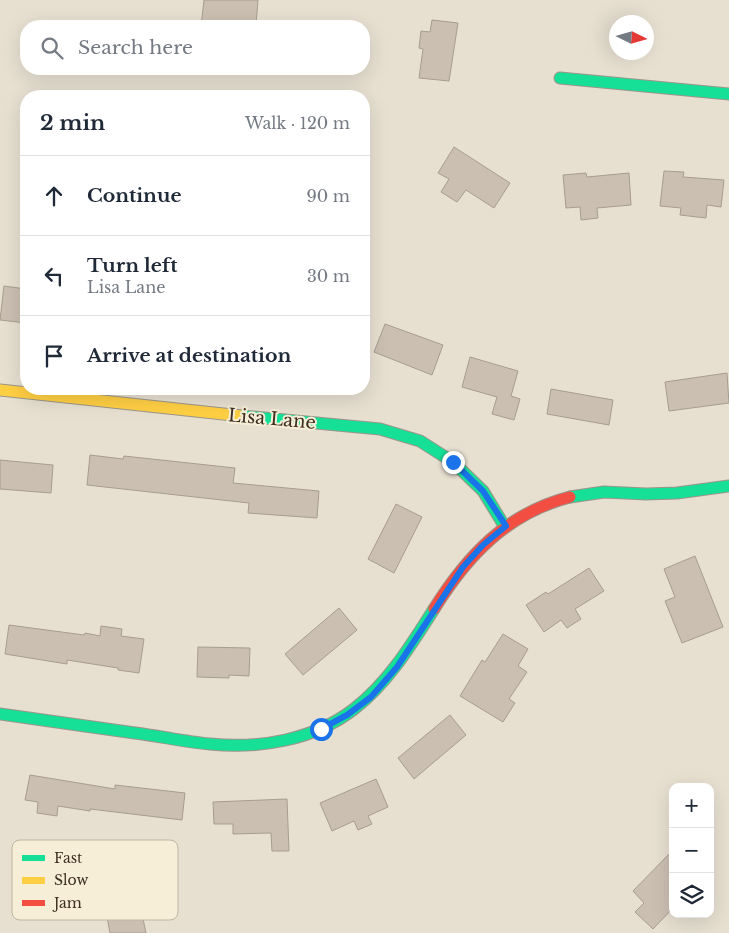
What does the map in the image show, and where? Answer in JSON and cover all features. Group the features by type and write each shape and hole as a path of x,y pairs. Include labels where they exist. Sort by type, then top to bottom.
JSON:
{"street":[{"path":"560,78 729,94"},
{"name":"Lisa Lane","path":"0,390 20,392"},
{"name":"Lisa Lane","path":"45,395 216,414 380,428 420,441 453,462 483,491 506,526"},
{"path":"0,714 219,745 265,745 303,736 347,715 371,697 397,667 463,567 483,545 506,526 545,505 584,494 605,491 644,494 687,493 729,486"}],"building":[{"path":"204,0 258,0 256,20 202,20"},
{"path":"432,20 458,23 449,81 419,78 423,49 419,48 421,31 430,32"},
{"path":"454,147 510,183 494,208 466,190 457,202 441,192 449,179 438,173"},
{"path":"664,171 684,172 683,177 724,180 721,207 707,205 706,218 680,215 681,208 660,206"},
{"path":"586,173 587,177 629,173 631,205 597,208 598,218 581,220 580,207 566,208 563,175"},
{"path":"4,286 20,288 20,322 0,320"},
{"path":"385,324 443,345 432,375 374,352"},
{"path":"470,357 518,371 511,396 520,399 514,420 492,414 497,397 462,387"},
{"path":"727,373 729,403 669,411 665,382"},
{"path":"551,389 613,400 609,425 547,414"},
{"path":"90,455 123,459 124,456 235,468 233,483 319,491 317,518 248,513 249,503 87,485"},
{"path":"0,460 53,465 51,493 0,489"},
{"path":"396,504 422,517 394,573 368,559"},
{"path":"695,556 723,627 682,643 665,601 675,597 664,569"},
{"path":"589,568 604,591 575,609 581,619 567,628 561,620 544,632 526,605 546,592 548,594"},
{"path":"339,608 357,630 303,675 285,654"},
{"path":"9,625 100,636 101,626 122,629 121,636 144,639 139,673 67,660 67,664 5,654"},
{"path":"503,634 528,649 518,666 527,672 509,699 515,703 503,722 460,696 482,660 485,662"},
{"path":"198,647 250,648 249,676 229,675 229,678 197,677"},
{"path":"450,715 466,735 414,779 398,758"},
{"path":"30,775 115,789 115,785 185,793 182,820 58,806 57,816 37,813 38,802 25,800"},
{"path":"376,779 388,807 368,816 372,824 358,830 354,821 332,831 320,803"},
{"path":"287,799 289,851 272,851 271,833 233,834 233,824 214,824 213,802"},
{"path":"669,854 669,912 653,929 635,912 644,903 633,891"},
{"path":"108,920 143,920 146,933 110,933"}],"traffic: fast":[{"path":"560,78 729,94"},
{"path":"242,416 380,429 420,441 453,462 483,491 505,527"},
{"path":"570,497 604,492 677,493 729,486"},
{"path":"0,714 210,744 248,745 286,740 304,735 338,720 366,699 398,663 434,609"}],"traffic: slow":[{"path":"0,390 20,392"},
{"path":"47,395 242,416"}],"traffic: jam":[{"path":"434,609 460,571 491,539 508,525 527,514 547,504 570,497"}],"route":[{"path":"321,729 347,715 371,697 397,667 463,567 483,545 506,526 483,491 453,462"}]}
